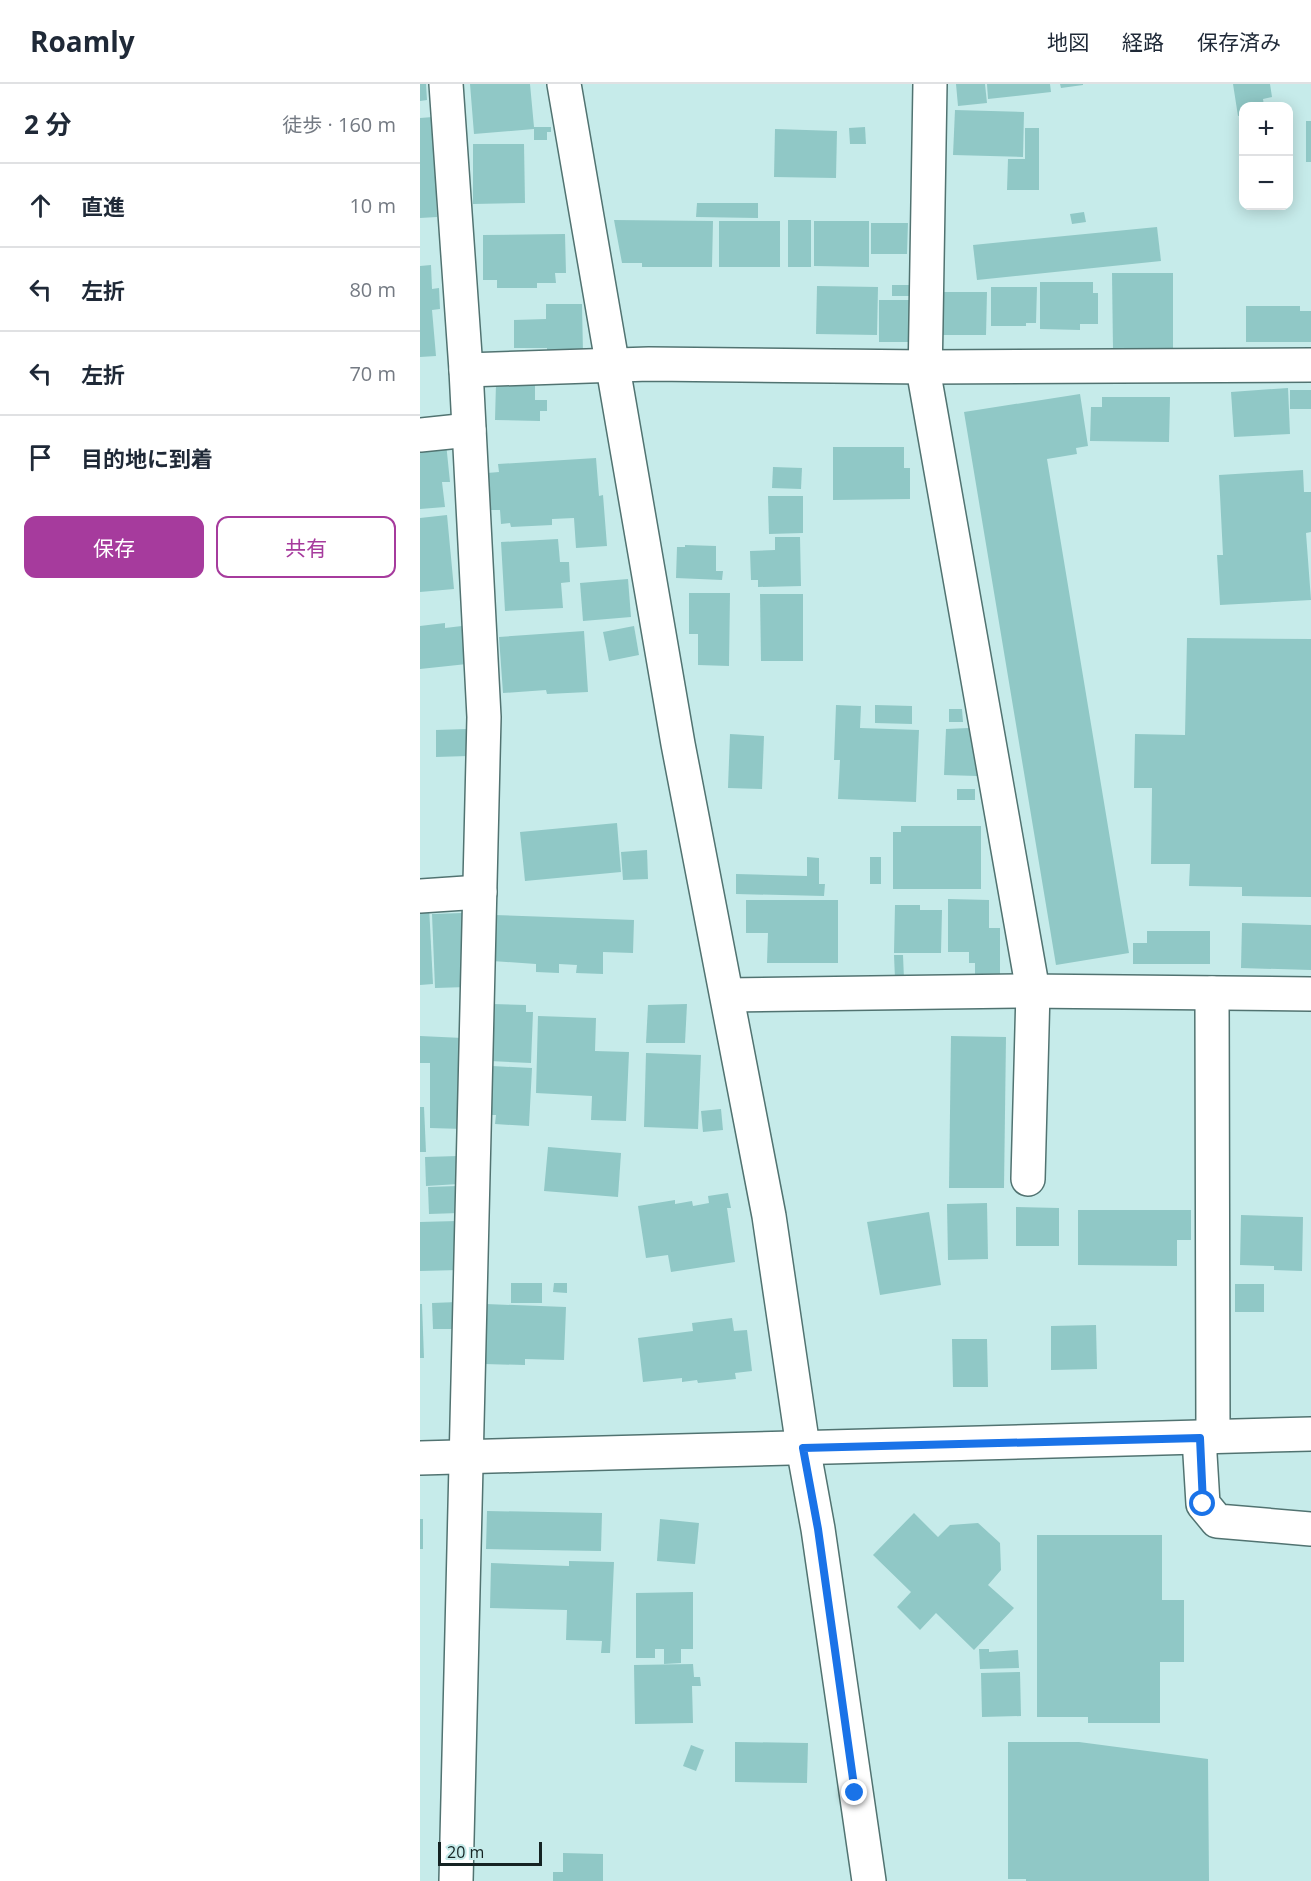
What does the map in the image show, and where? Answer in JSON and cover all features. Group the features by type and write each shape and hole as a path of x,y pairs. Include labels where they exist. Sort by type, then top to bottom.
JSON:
{"street":[{"path":"446,84 470,430 484,717 456,1881"},
{"path":"564,84 678,744 769,1216 803,1448 818,1529 868,1881"},
{"path":"930,84 925,380 1033,991 1028,1179"},
{"path":"466,370 613,364 926,367 1311,365"},
{"path":"420,435 470,430"},
{"path":"420,896 480,892"},
{"path":"726,995 1033,991 1311,994"},
{"path":"1212,993 1206,1437 1203,1504 1217,1521 1311,1529"},
{"path":"420,1458 1311,1434"}],"building":[{"path":"420,84 426,84 427,100 420,101"},
{"path":"470,84 530,84 534,127 551,127 551,132 547,132 547,140 534,140 534,129 474,134"},
{"path":"956,84 985,84 987,103 958,106"},
{"path":"987,84 1050,84 1051,92 988,99"},
{"path":"1060,84 1083,84 1083,85 1061,88"},
{"path":"1233,84 1270,84 1272,97 1263,99 1263,102 1239,102 1238,116"},
{"path":"955,110 1024,112 1023,157 953,155"},
{"path":"433,117 439,195 436,195 437,217 420,218 420,118"},
{"path":"1306,121 1311,121 1311,162 1306,162"},
{"path":"865,127 866,144 850,144 849,128"},
{"path":"1025,128 1039,128 1039,190 1007,190 1008,159 1025,159"},
{"path":"775,129 837,131 836,178 774,177"},
{"path":"473,144 524,144 525,203 473,204"},
{"path":"697,203 758,203 758,218 696,217"},
{"path":"1084,212 1086,222 1072,224 1070,214"},
{"path":"614,220 713,221 712,267 642,267 642,263 622,263"},
{"path":"788,220 811,220 811,267 788,267"},
{"path":"719,221 780,221 780,267 719,267"},
{"path":"814,221 869,221 869,267 814,266"},
{"path":"871,223 908,223 907,254 871,254"},
{"path":"1157,227 1161,261 977,280 973,245"},
{"path":"565,234 566,273 555,273 556,283 537,283 537,288 497,288 497,280 483,280 483,235"},
{"path":"431,265 432,289 439,288 440,309 432,310 436,356 420,357 420,266"},
{"path":"1112,273 1173,273 1173,350 1113,350"},
{"path":"1040,282 1093,282 1093,293 1098,293 1098,324 1080,324 1080,330 1040,329"},
{"path":"892,285 909,285 909,296 892,296"},
{"path":"817,286 878,287 877,335 816,334"},
{"path":"991,287 1037,287 1036,323 1026,323 1026,326 991,326"},
{"path":"941,292 987,292 986,335 941,335"},
{"path":"879,300 909,300 909,342 879,342"},
{"path":"546,304 582,304 583,354 547,354 547,348 514,348 514,320 546,319"},
{"path":"1246,306 1300,306 1300,311 1311,311 1311,342 1246,342"},
{"path":"496,383 535,384 535,400 547,400 547,411 540,411 540,421 495,420"},
{"path":"1288,388 1290,434 1234,437 1231,392"},
{"path":"1290,390 1311,390 1311,409 1290,409"},
{"path":"1080,394 1088,446 1076,448 1077,454 1047,459 1129,953 1056,965 964,412"},
{"path":"1102,397 1170,397 1169,442 1090,441 1091,407 1102,407"},
{"path":"446,443 450,482 442,482 445,507 420,509 420,445"},
{"path":"833,447 904,447 904,468 910,468 910,499 833,500"},
{"path":"596,458 599,496 603,495 607,546 576,548 574,518 552,519 552,525 511,527 510,523 501,524 500,510 490,510 487,473 499,472 498,464"},
{"path":"773,467 802,468 801,489 772,488"},
{"path":"1303,470 1304,492 1311,492 1311,532 1306,533 1311,600 1220,605 1217,555 1223,555 1219,475"},
{"path":"768,496 803,496 803,533 769,534"},
{"path":"447,515 454,589 420,592 420,518"},
{"path":"775,537 800,537 801,586 758,587 758,580 751,580 750,551 775,550"},
{"path":"558,539 560,562 569,562 570,582 561,583 563,608 505,611 501,542"},
{"path":"685,545 716,546 716,571 723,571 722,580 676,578 677,547 685,547"},
{"path":"628,579 631,617 583,621 580,583"},
{"path":"689,593 730,593 729,666 698,665 698,634 689,634"},
{"path":"760,594 803,594 803,661 761,661"},
{"path":"445,623 445,628 462,626 467,664 420,669 420,626"},
{"path":"634,626 639,655 609,661 603,632"},
{"path":"584,631 588,692 547,694 546,690 503,693 499,637"},
{"path":"1187,638 1311,639 1311,897 1242,896 1242,887 1189,886 1190,864 1151,864 1152,788 1134,788 1135,734 1185,735"},
{"path":"836,705 861,706 860,728 919,730 916,802 838,799 840,760 834,760"},
{"path":"875,705 912,706 912,724 875,723"},
{"path":"949,709 962,709 963,722 949,722"},
{"path":"969,728 977,776 944,775 946,729"},
{"path":"467,729 468,756 436,757 436,730"},
{"path":"730,734 764,736 762,789 728,788"},
{"path":"957,789 975,789 975,800 957,800"},
{"path":"617,823 621,872 525,881 520,832"},
{"path":"901,826 981,826 981,889 893,889 893,832 901,832"},
{"path":"647,850 648,879 623,880 621,852"},
{"path":"807,857 819,858 819,884 825,884 824,896 736,894 736,874 807,876"},
{"path":"870,857 881,857 881,884 870,884"},
{"path":"948,899 989,900 989,928 1000,928 1000,980 975,979 975,963 969,963 969,952 948,952"},
{"path":"746,900 838,900 838,963 767,963 768,933 746,933"},
{"path":"895,905 920,905 920,910 942,910 941,953 894,953"},
{"path":"420,906 429,906 433,984 420,985"},
{"path":"462,913 467,987 435,988 432,914"},
{"path":"494,915 634,920 633,953 603,952 603,974 576,973 577,965 559,964 559,973 536,972 536,964 492,961"},
{"path":"1242,923 1311,925 1311,970 1241,968"},
{"path":"1147,931 1210,931 1210,964 1133,964 1133,943 1147,943"},
{"path":"894,955 903,955 904,979 895,979"},
{"path":"492,1004 526,1005 526,1012 533,1012 531,1063 490,1061"},
{"path":"687,1004 685,1043 646,1043 648,1005"},
{"path":"538,1016 596,1018 595,1051 629,1052 626,1121 591,1120 592,1096 536,1093"},
{"path":"420,1036 463,1038 463,1129 430,1128 430,1063 420,1063"},
{"path":"951,1036 1006,1037 1004,1188 949,1188"},
{"path":"646,1053 701,1055 698,1129 644,1127"},
{"path":"492,1066 532,1068 529,1126 495,1124 496,1115 490,1115"},
{"path":"420,1107 424,1107 426,1152 420,1152"},
{"path":"721,1109 723,1130 703,1132 701,1111"},
{"path":"548,1147 621,1153 618,1197 544,1191"},
{"path":"458,1156 459,1184 426,1186 425,1157"},
{"path":"458,1186 459,1213 429,1214 428,1187"},
{"path":"728,1193 731,1208 727,1208 735,1262 671,1272 668,1255 646,1258 638,1206 675,1200 675,1204 692,1201 693,1206 709,1203 708,1196"},
{"path":"987,1203 988,1259 948,1260 947,1204"},
{"path":"1016,1207 1059,1208 1059,1246 1016,1246"},
{"path":"1078,1210 1191,1210 1191,1240 1177,1240 1177,1266 1078,1265"},
{"path":"929,1212 941,1285 880,1295 867,1222"},
{"path":"1241,1215 1303,1217 1302,1271 1274,1270 1274,1266 1240,1265"},
{"path":"457,1221 459,1270 420,1271 420,1222"},
{"path":"511,1283 542,1283 542,1303 511,1303"},
{"path":"554,1283 567,1283 567,1293 553,1292"},
{"path":"1235,1284 1264,1284 1264,1312 1235,1312"},
{"path":"458,1302 458,1329 433,1329 432,1303"},
{"path":"420,1304 422,1304 424,1358 420,1358"},
{"path":"486,1304 566,1307 564,1360 525,1359 525,1365 484,1364"},
{"path":"732,1318 734,1331 747,1330 752,1371 735,1373 736,1379 698,1383 697,1380 682,1382 682,1378 643,1382 638,1338 693,1331 692,1323"},
{"path":"1096,1325 1097,1369 1051,1370 1051,1326"},
{"path":"952,1339 987,1339 988,1387 953,1387"},
{"path":"487,1511 602,1513 601,1551 486,1549"},
{"path":"914,1513 938,1537 950,1525 978,1523 1000,1543 1001,1570 988,1585 1014,1608 974,1650 936,1613 920,1630 897,1607 911,1592 873,1555"},
{"path":"420,1519 423,1519 423,1549 420,1549"},
{"path":"660,1519 699,1523 695,1564 657,1561"},
{"path":"1037,1535 1162,1535 1162,1600 1184,1600 1184,1662 1160,1662 1160,1723 1088,1723 1088,1717 1037,1717"},
{"path":"569,1561 614,1562 610,1653 601,1653 602,1641 566,1640 567,1610 490,1608 491,1563 569,1566"},
{"path":"693,1592 693,1649 681,1649 681,1663 664,1664 664,1649 655,1649 655,1658 636,1658 636,1593"},
{"path":"979,1649 989,1649 989,1652 1018,1650 1019,1668 980,1669"},
{"path":"693,1664 694,1677 700,1677 701,1686 692,1686 693,1723 635,1724 634,1665"},
{"path":"1020,1672 1021,1716 982,1717 981,1673"},
{"path":"735,1742 808,1743 807,1783 735,1782"},
{"path":"1008,1742 1079,1742 1208,1759 1209,1881 1026,1881 1026,1879 1008,1879"},
{"path":"691,1745 704,1750 696,1771 683,1766"},
{"path":"563,1853 603,1854 603,1881 553,1881 553,1872 563,1872"}],"route":[{"path":"855,1793 818,1529 803,1448 1200,1438 1203,1504"}]}
